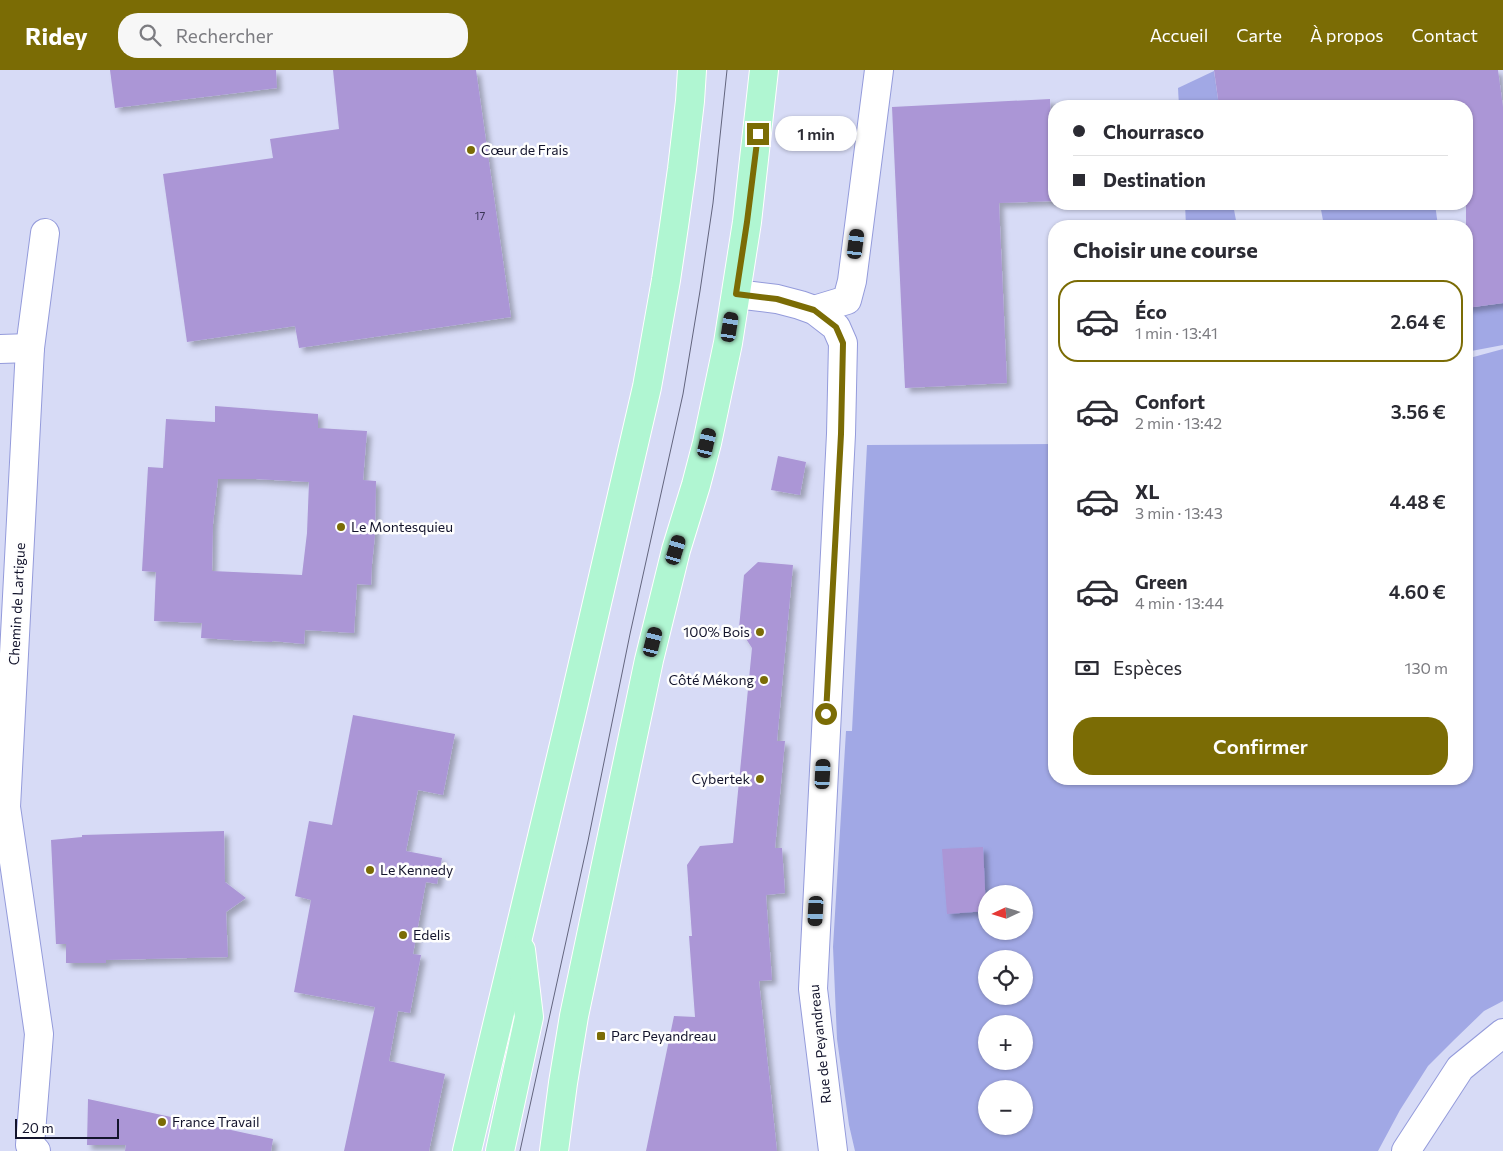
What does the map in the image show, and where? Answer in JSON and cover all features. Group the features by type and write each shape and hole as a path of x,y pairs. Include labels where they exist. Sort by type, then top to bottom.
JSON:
{"main road":[{"path":"467,1151 650,372 678,197 692,70"},
{"path":"554,1151 574,1016 649,660 676,550 707,443 728,343 747,222 764,70"},
{"path":"500,1151 529,1017 519,931"}],"street":[{"path":"814,310 847,300 852,281 879,70"},
{"name":"Chemin de Lartigue","path":"36,1151 30,1145 39,1034 6,807 30,348 45,233"},
{"name":"Rue de Peyandreau","path":"736,294 777,299 814,310 836,327 843,343 841,434 813,989 832,1151"},
{"path":"0,349 30,348"},
{"path":"1406,1151 1460,1068 1503,1033"}],"shaded area":[{"path":"1214,71 1218,100 1179,100 1178,88"},
{"path":"1185,210 1234,210 1236,220 1186,220"},
{"path":"1321,210 1436,210 1437,220 1323,220"},
{"path":"1503,303 1503,345 1473,351 1473,307"},
{"path":"1503,349 1503,1001 1484,1011 1428,1066 1400,1110 1378,1151 855,1151 849,1125 837,1039 833,947 846,731 852,731 867,445 1048,444 1048,785 1473,785 1473,357"}],"building":[{"path":"110,70 276,70 277,88 115,108"},
{"path":"333,70 476,70 511,317 299,348 295,326 187,342 163,174 273,158 270,139 339,129"},
{"path":"1214,70 1498,70 1503,107 1503,303 1473,307 1473,220 1466,220 1466,210 1473,210 1473,100 1218,100"},
{"path":"1050,99 1048,100 1048,201 999,203 1007,383 905,388 892,107"},
{"name":"Le Montesquieu","path":"215,406 318,414 318,428 367,431 363,480 376,481 375,535 371,585 357,584 354,633 305,630 304,644 233,640 201,638 202,623 154,621 156,572 142,571 148,467 163,468 166,419 215,422","holes":["218,479 309,482 307,533 302,575 212,571 213,524"]},
{"path":"778,456 806,462 800,495 771,490"},
{"path":"758,562 793,565 777,741 785,741 775,848 782,848 785,893 766,895 772,980 759,981 777,1151 646,1151 674,1016 695,1017 689,936 692,936 687,865 700,846 733,843 752,648 739,628 744,575"},
{"name":"Le Kennedy","path":"353,715 455,734 443,795 418,790 406,851 442,858 437,884 426,882 413,954 421,955 410,1013 398,1011 389,1061 445,1074 429,1151 344,1151 375,1007 294,992 311,900 295,896 309,821 332,825"},
{"path":"224,831 225,882 246,898 226,912 228,957 106,960 106,963 66,963 66,944 56,944 51,840 82,837 82,835"},
{"path":"983,847 985,885 978,885 978,912 947,914 942,849"},
{"name":"France Travail","path":"88,1099 273,1139 271,1151 125,1151 126,1145 87,1145"}],"tram line":[{"path":"520,1151 683,394 713,203 727,70"}],"place":[{"name":"Cœur de Frais","path":"471,150"},
{"name":"Le Montesquieu","path":"341,527"},
{"name":"100% Bois","path":"760,632"},
{"name":"Côté Mékong","path":"764,680"},
{"name":"Cybertek","path":"760,779"},
{"name":"Le Kennedy","path":"370,870"},
{"name":"Edelis","path":"403,935"},
{"name":"Parc Peyandreau","path":"601,1036"},
{"name":"France Travail","path":"162,1122"}],"route":[{"path":"758,134 736,294 777,299 814,310 836,327 843,343 841,434 826,714"}]}
